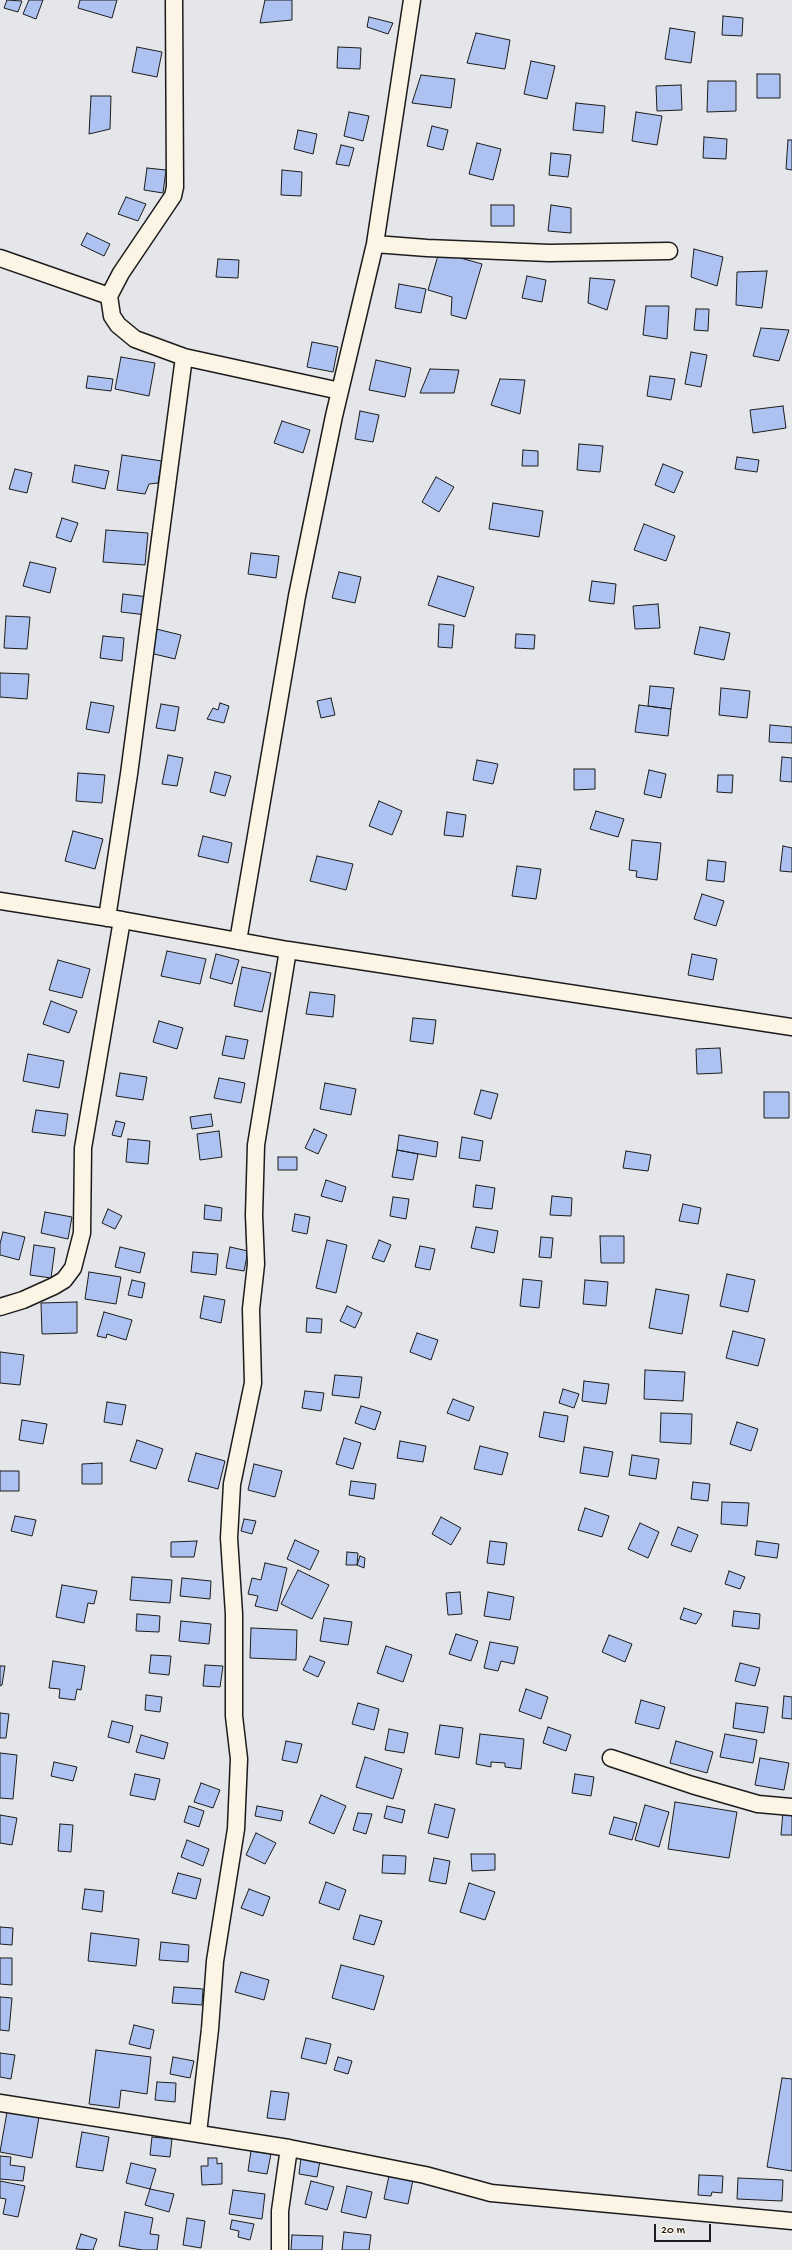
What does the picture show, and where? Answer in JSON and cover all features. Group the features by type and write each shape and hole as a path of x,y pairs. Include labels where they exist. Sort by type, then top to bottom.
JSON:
{"street":[{"path":"174,0 173,196 121,273 109,296 112,316 124,330 135,339 184,358 340,391"},
{"path":"238,941 298,596 340,391 375,244 412,0"},
{"path":"375,244 427,248 549,253 668,251"},
{"path":"0,258 109,296"},
{"path":"0,1307 23,1300 64,1280 73,1268 82,1233 83,1148 115,919 129,774 184,358"},
{"path":"0,902 115,919 288,950 792,1027"},
{"path":"198,2133 210,2029 215,1961 236,1829 238,1759 234,1716 234,1614 229,1538 232,1484 253,1383 251,1309 256,1264 254,1215 256,1145 288,950"},
{"path":"611,1758 692,1785 758,1804 792,1807"},
{"path":"0,2103 159,2129 198,2133 289,2148 425,2175 491,2193 792,2221"},
{"path":"280,2250 280,2211 289,2148"}],"building":[{"path":"7,0 22,1 18,12 4,8"},
{"path":"29,0 43,0 36,19 23,14"},
{"path":"80,0 117,0 112,18 78,8"},
{"path":"265,0 292,0 292,20 260,23"},
{"path":"723,16 743,18 742,36 722,35"},
{"path":"369,17 393,23 388,34 367,27"},
{"path":"670,28 695,32 691,63 665,59"},
{"path":"476,33 510,40 505,69 467,63"},
{"path":"137,47 162,52 157,77 132,72"},
{"path":"338,47 361,48 360,69 337,68"},
{"path":"531,61 555,66 547,99 524,94"},
{"path":"757,74 780,74 780,98 757,98"},
{"path":"421,75 455,79 451,108 412,103"},
{"path":"708,81 736,81 736,111 707,112"},
{"path":"681,85 682,110 657,111 656,86"},
{"path":"91,96 111,96 110,129 89,134"},
{"path":"576,103 605,106 603,133 573,130"},
{"path":"349,112 369,116 363,141 344,136"},
{"path":"636,112 662,116 657,145 632,141"},
{"path":"432,126 448,130 443,150 427,146"},
{"path":"298,130 317,134 313,154 294,149"},
{"path":"704,137 727,139 726,159 703,158"},
{"path":"788,140 792,140 792,170 786,169"},
{"path":"477,143 501,149 493,180 469,174"},
{"path":"341,145 354,148 349,166 336,164"},
{"path":"551,153 571,155 568,177 549,175"},
{"path":"147,168 166,170 163,193 144,190"},
{"path":"282,170 302,172 301,196 281,195"},
{"path":"126,197 146,204 138,221 118,214"},
{"path":"491,205 514,205 514,226 491,226"},
{"path":"551,205 571,208 571,233 548,231"},
{"path":"87,233 110,244 104,256 81,245"},
{"path":"694,249 723,257 717,286 691,277"},
{"path":"439,252 482,264 466,319 451,315 452,297 428,290"},
{"path":"218,259 239,260 238,278 216,277"},
{"path":"767,271 762,308 736,305 737,272"},
{"path":"527,276 546,280 542,302 522,298"},
{"path":"590,278 615,280 607,310 588,303"},
{"path":"399,284 426,289 421,313 395,308"},
{"path":"646,306 669,306 667,339 643,335"},
{"path":"696,309 709,309 708,331 694,330"},
{"path":"761,328 789,330 779,361 753,356"},
{"path":"312,342 338,347 333,372 307,367"},
{"path":"691,352 707,355 701,387 685,384"},
{"path":"121,357 155,363 149,396 115,389"},
{"path":"376,360 411,368 405,397 369,390"},
{"path":"430,369 459,370 454,393 420,393"},
{"path":"88,376 113,379 111,391 86,388"},
{"path":"650,376 675,379 671,400 647,396"},
{"path":"500,379 525,380 520,414 491,405"},
{"path":"783,406 786,428 753,433 750,410"},
{"path":"360,411 379,415 373,442 355,439"},
{"path":"282,421 310,430 303,453 274,443"},
{"path":"579,444 603,446 600,472 577,470"},
{"path":"523,450 538,451 538,466 522,466"},
{"path":"122,455 162,461 158,483 149,484 145,494 117,490"},
{"path":"737,457 759,460 757,472 735,469"},
{"path":"663,464 683,472 674,493 655,485"},
{"path":"75,465 109,471 105,489 72,482"},
{"path":"15,469 32,473 27,493 9,489"},
{"path":"436,477 454,487 439,512 422,502"},
{"path":"493,503 543,511 539,537 489,529"},
{"path":"62,518 78,523 71,542 56,537"},
{"path":"644,524 675,536 666,561 634,550"},
{"path":"106,530 148,533 145,565 103,562"},
{"path":"251,553 279,556 276,578 248,574"},
{"path":"30,562 56,568 50,593 23,586"},
{"path":"339,572 361,577 355,603 332,598"},
{"path":"438,576 474,587 465,617 428,605"},
{"path":"592,581 616,584 614,604 589,601"},
{"path":"123,594 149,597 147,615 121,612"},
{"path":"658,604 660,628 635,629 633,606"},
{"path":"6,616 30,617 27,649 4,648"},
{"path":"439,624 454,625 452,648 438,647"},
{"path":"700,627 730,633 724,660 694,654"},
{"path":"156,629 181,635 175,659 150,653"},
{"path":"516,634 535,635 534,649 515,648"},
{"path":"103,636 124,638 122,661 100,658"},
{"path":"0,673 29,674 27,699 0,697"},
{"path":"650,686 674,688 671,709 648,706"},
{"path":"721,688 750,691 747,718 719,715"},
{"path":"331,698 335,715 321,718 317,701"},
{"path":"91,702 114,706 109,733 86,729"},
{"path":"220,703 229,706 224,723 207,719 213,708 218,710"},
{"path":"161,704 179,707 175,731 156,728"},
{"path":"639,705 671,709 668,736 635,732"},
{"path":"770,725 792,727 792,743 769,742"},
{"path":"168,755 183,758 177,786 162,784"},
{"path":"782,757 792,758 792,782 780,781"},
{"path":"477,760 498,764 493,784 473,780"},
{"path":"574,769 595,769 595,789 574,790"},
{"path":"649,770 666,774 661,798 644,794"},
{"path":"215,772 231,776 225,796 210,792"},
{"path":"78,773 105,775 102,803 76,801"},
{"path":"718,775 733,775 732,793 717,792"},
{"path":"379,801 402,811 392,835 369,826"},
{"path":"596,811 624,819 618,837 590,829"},
{"path":"447,812 466,815 463,837 444,835"},
{"path":"73,831 103,839 95,869 65,861"},
{"path":"203,836 232,843 228,863 198,856"},
{"path":"632,840 661,843 657,880 636,877 637,871 629,870"},
{"path":"783,846 792,848 792,872 780,871"},
{"path":"317,856 353,864 346,890 310,881"},
{"path":"708,860 726,862 724,882 706,880"},
{"path":"517,866 541,869 536,899 512,896"},
{"path":"702,894 724,901 716,926 694,919"},
{"path":"167,951 206,959 200,984 161,976"},
{"path":"216,954 239,960 232,984 210,978"},
{"path":"692,954 717,959 713,980 688,975"},
{"path":"58,960 90,969 82,998 49,990"},
{"path":"242,967 271,973 262,1012 234,1006"},
{"path":"310,992 335,995 333,1017 306,1014"},
{"path":"51,1001 77,1011 69,1033 43,1024"},
{"path":"413,1018 436,1020 433,1044 410,1041"},
{"path":"159,1021 183,1028 177,1049 153,1042"},
{"path":"226,1036 248,1040 244,1059 222,1055"},
{"path":"720,1048 722,1073 697,1074 696,1049"},
{"path":"28,1054 64,1061 59,1088 23,1081"},
{"path":"120,1073 147,1077 143,1100 116,1096"},
{"path":"219,1078 245,1083 241,1103 214,1098"},
{"path":"325,1083 356,1089 351,1115 320,1109"},
{"path":"481,1090 498,1094 491,1119 474,1114"},
{"path":"764,1092 789,1092 789,1118 764,1118"},
{"path":"36,1110 68,1114 65,1136 32,1132"},
{"path":"211,1114 213,1126 192,1129 190,1117"},
{"path":"116,1121 125,1123 121,1137 112,1135"},
{"path":"314,1129 327,1135 318,1154 305,1148"},
{"path":"219,1131 222,1157 200,1160 197,1134"},
{"path":"399,1135 438,1142 436,1157 397,1150"},
{"path":"462,1137 483,1141 480,1161 459,1158"},
{"path":"128,1139 150,1141 148,1164 126,1162"},
{"path":"397,1150 418,1154 413,1180 392,1177"},
{"path":"626,1151 651,1155 648,1171 623,1168"},
{"path":"278,1157 297,1157 297,1170 278,1170"},
{"path":"326,1180 346,1187 342,1202 321,1196"},
{"path":"476,1185 495,1188 492,1209 473,1207"},
{"path":"552,1196 572,1198 571,1216 550,1215"},
{"path":"393,1197 409,1199 406,1219 390,1216"},
{"path":"683,1204 701,1208 698,1224 679,1221"},
{"path":"205,1205 222,1208 221,1221 204,1219"},
{"path":"108,1209 122,1216 115,1229 102,1223"},
{"path":"45,1212 72,1217 68,1239 41,1233"},
{"path":"295,1214 310,1217 307,1234 292,1231"},
{"path":"476,1227 498,1231 494,1253 471,1248"},
{"path":"3,1232 25,1237 19,1260 0,1255 0,1244"},
{"path":"600,1236 624,1236 624,1263 601,1263"},
{"path":"541,1237 553,1238 551,1258 539,1257"},
{"path":"327,1240 347,1245 336,1293 316,1288"},
{"path":"379,1240 391,1245 384,1262 372,1258"},
{"path":"34,1245 55,1248 51,1278 30,1275"},
{"path":"420,1246 435,1249 430,1270 415,1267"},
{"path":"120,1247 145,1253 140,1273 115,1267"},
{"path":"230,1247 248,1251 244,1271 226,1268"},
{"path":"193,1252 218,1254 216,1275 191,1272"},
{"path":"89,1272 121,1277 116,1304 85,1299"},
{"path":"727,1274 755,1280 748,1312 720,1306"},
{"path":"523,1279 542,1281 539,1308 520,1306"},
{"path":"132,1280 145,1283 142,1298 128,1295"},
{"path":"585,1280 608,1282 606,1306 583,1304"},
{"path":"656,1289 689,1295 682,1334 649,1328"},
{"path":"204,1296 225,1300 221,1323 200,1318"},
{"path":"77,1302 77,1333 42,1334 41,1303"},
{"path":"347,1306 362,1313 355,1328 340,1321"},
{"path":"104,1312 132,1320 126,1340 107,1334 106,1338 97,1336"},
{"path":"307,1318 322,1319 321,1333 306,1332"},
{"path":"733,1331 765,1339 758,1366 726,1358"},
{"path":"417,1333 438,1340 431,1360 410,1352"},
{"path":"0,1352 24,1355 20,1385 0,1383"},
{"path":"645,1370 685,1372 683,1401 644,1399"},
{"path":"335,1375 362,1377 359,1398 332,1395"},
{"path":"584,1381 609,1384 606,1404 582,1401"},
{"path":"563,1389 579,1394 574,1408 559,1403"},
{"path":"305,1391 324,1393 321,1411 302,1408"},
{"path":"453,1399 474,1407 469,1421 447,1413"},
{"path":"107,1402 126,1405 122,1425 104,1422"},
{"path":"361,1406 381,1412 375,1430 355,1423"},
{"path":"544,1412 568,1416 564,1442 539,1437"},
{"path":"661,1413 692,1414 691,1444 660,1442"},
{"path":"22,1420 47,1424 43,1444 19,1440"},
{"path":"737,1422 758,1429 751,1451 730,1444"},
{"path":"344,1438 361,1443 353,1469 336,1464"},
{"path":"137,1440 163,1449 156,1469 130,1461"},
{"path":"400,1441 426,1446 423,1462 397,1458"},
{"path":"480,1446 508,1453 502,1475 474,1469"},
{"path":"584,1447 613,1452 608,1477 580,1473"},
{"path":"196,1453 225,1461 218,1489 188,1481"},
{"path":"632,1455 659,1459 656,1479 629,1475"},
{"path":"102,1463 102,1484 82,1484 82,1464"},
{"path":"254,1464 282,1471 275,1497 248,1490"},
{"path":"0,1471 19,1471 19,1491 0,1491"},
{"path":"351,1481 376,1484 374,1499 349,1495"},
{"path":"693,1482 710,1484 708,1501 691,1499"},
{"path":"722,1502 749,1503 747,1526 721,1524"},
{"path":"585,1508 609,1516 602,1537 578,1530"},
{"path":"15,1516 36,1520 32,1536 11,1531"},
{"path":"441,1517 461,1528 451,1545 432,1534"},
{"path":"244,1519 256,1521 252,1534 241,1531"},
{"path":"640,1523 659,1532 648,1558 628,1549"},
{"path":"678,1527 698,1535 691,1552 671,1545"},
{"path":"295,1540 319,1551 310,1570 287,1559"},
{"path":"197,1541 194,1557 171,1557 171,1542"},
{"path":"490,1541 507,1543 504,1565 487,1563"},
{"path":"757,1541 779,1544 777,1558 755,1555"},
{"path":"347,1552 358,1553 357,1565 346,1565"},
{"path":"360,1556 365,1558 364,1568 357,1565"},
{"path":"265,1563 287,1568 277,1611 255,1606 258,1596 248,1594 252,1578 261,1580"},
{"path":"298,1570 329,1585 312,1619 281,1604"},
{"path":"729,1571 745,1577 740,1589 725,1584"},
{"path":"132,1577 172,1580 170,1603 130,1600"},
{"path":"182,1578 211,1581 210,1599 180,1596"},
{"path":"62,1585 97,1591 94,1604 88,1603 84,1623 56,1617"},
{"path":"460,1592 462,1614 448,1615 446,1593"},
{"path":"488,1592 514,1597 510,1620 484,1616"},
{"path":"684,1608 702,1614 696,1624 680,1619"},
{"path":"734,1611 760,1614 759,1629 732,1626"},
{"path":"137,1614 160,1616 159,1632 136,1631"},
{"path":"324,1618 352,1622 348,1645 320,1641"},
{"path":"181,1621 211,1624 209,1644 179,1641"},
{"path":"251,1628 297,1630 296,1660 250,1658"},
{"path":"456,1634 478,1641 471,1661 449,1654"},
{"path":"609,1635 632,1644 625,1662 602,1652"},
{"path":"490,1642 518,1647 514,1664 501,1661 498,1671 484,1668"},
{"path":"386,1646 412,1655 403,1682 377,1673"},
{"path":"151,1655 171,1656 169,1675 149,1673"},
{"path":"310,1656 325,1662 318,1677 303,1670"},
{"path":"53,1661 85,1666 81,1690 77,1689 75,1700 59,1698 60,1689 49,1688"},
{"path":"740,1663 760,1668 755,1686 735,1681"},
{"path":"205,1665 223,1666 220,1687 203,1686"},
{"path":"0,1666 5,1666 2,1685 0,1686"},
{"path":"526,1689 548,1697 541,1719 519,1711"},
{"path":"146,1695 162,1697 160,1712 145,1710"},
{"path":"784,1696 792,1697 792,1719 782,1718"},
{"path":"641,1700 665,1707 659,1729 635,1723"},
{"path":"358,1703 379,1709 374,1730 352,1724"},
{"path":"736,1703 768,1707 764,1733 733,1728"},
{"path":"0,1713 9,1714 6,1738 0,1738"},
{"path":"112,1721 133,1726 129,1743 108,1737"},
{"path":"440,1725 463,1728 459,1758 435,1754"},
{"path":"548,1727 571,1735 566,1751 543,1743"},
{"path":"389,1729 408,1733 404,1753 385,1750"},
{"path":"480,1734 524,1739 521,1769 505,1767 505,1763 491,1762 491,1767 476,1764"},
{"path":"725,1734 757,1740 753,1763 720,1757"},
{"path":"141,1735 168,1743 164,1759 136,1752"},
{"path":"286,1741 302,1744 297,1763 282,1760"},
{"path":"676,1741 713,1752 707,1773 670,1763"},
{"path":"0,1753 17,1755 13,1799 0,1798"},
{"path":"365,1757 402,1769 393,1799 356,1787"},
{"path":"760,1758 789,1763 784,1790 755,1785"},
{"path":"54,1762 77,1767 73,1781 51,1776"},
{"path":"135,1774 160,1779 155,1800 130,1795"},
{"path":"575,1774 594,1777 591,1796 572,1793"},
{"path":"201,1783 220,1790 213,1808 194,1802"},
{"path":"321,1795 346,1806 334,1834 309,1823"},
{"path":"675,1802 737,1812 729,1858 668,1849"},
{"path":"435,1804 455,1809 448,1838 428,1833"},
{"path":"645,1805 669,1812 659,1847 635,1840"},
{"path":"189,1806 204,1811 199,1827 184,1822"},
{"path":"257,1806 283,1811 281,1821 255,1816"},
{"path":"387,1806 405,1810 402,1823 384,1818"},
{"path":"783,1811 792,1811 792,1835 781,1835"},
{"path":"358,1813 372,1814 366,1834 353,1830"},
{"path":"0,1815 17,1818 12,1845 0,1843"},
{"path":"614,1817 637,1823 632,1840 609,1834"},
{"path":"60,1824 73,1825 71,1852 58,1851"},
{"path":"256,1833 276,1843 265,1864 246,1855"},
{"path":"187,1840 209,1849 203,1866 181,1857"},
{"path":"471,1854 495,1854 495,1870 472,1871"},
{"path":"383,1855 406,1856 405,1874 382,1873"},
{"path":"434,1858 450,1861 446,1884 429,1881"},
{"path":"178,1873 201,1879 196,1899 172,1893"},
{"path":"326,1882 346,1890 339,1910 319,1903"},
{"path":"469,1883 495,1892 485,1920 460,1912"},
{"path":"85,1889 104,1891 102,1912 82,1909"},
{"path":"249,1889 270,1897 263,1916 241,1908"},
{"path":"360,1915 382,1921 374,1945 353,1939"},
{"path":"0,1927 13,1928 12,1945 0,1944"},
{"path":"91,1933 139,1939 136,1966 88,1961"},
{"path":"161,1942 189,1945 188,1962 159,1960"},
{"path":"0,1958 12,1958 12,1985 0,1984"},
{"path":"341,1965 384,1976 374,2010 332,1998"},
{"path":"241,1972 269,1980 264,2000 235,1992"},
{"path":"174,1987 203,1989 202,2005 172,2003"},
{"path":"0,1997 12,1998 9,2031 0,2030"},
{"path":"134,2025 154,2030 150,2049 129,2044"},
{"path":"306,2038 331,2044 326,2064 301,2058"},
{"path":"96,2050 151,2057 147,2094 121,2090 119,2108 89,2104"},
{"path":"0,2053 15,2055 11,2079 0,2077"},
{"path":"173,2057 194,2061 190,2078 170,2074"},
{"path":"338,2057 352,2061 348,2074 334,2070"},
{"path":"782,2078 792,2079 792,2171 767,2167"},
{"path":"157,2082 176,2083 175,2102 155,2100"},
{"path":"271,2091 289,2093 285,2120 267,2118"},
{"path":"7,2112 39,2117 32,2158 0,2152"},
{"path":"82,2132 109,2137 103,2171 76,2167"},
{"path":"152,2137 172,2139 170,2157 150,2155"},
{"path":"251,2151 271,2154 267,2174 248,2171"},
{"path":"0,2156 11,2157 10,2165 25,2167 23,2181 0,2179"},
{"path":"208,2158 217,2158 217,2164 222,2163 222,2184 202,2185 201,2166 208,2166"},
{"path":"301,2158 320,2161 317,2177 299,2174"},
{"path":"131,2163 156,2169 150,2189 126,2183"},
{"path":"390,2171 414,2175 408,2204 384,2199"},
{"path":"699,2175 723,2176 722,2193 712,2192 711,2196 698,2195"},
{"path":"738,2178 783,2180 782,2201 737,2199"},
{"path":"0,2181 25,2186 18,2217 3,2214 6,2199 0,2198"},
{"path":"311,2181 334,2187 327,2210 305,2204"},
{"path":"347,2186 372,2192 366,2218 341,2212"},
{"path":"150,2189 174,2194 169,2212 145,2205"},
{"path":"233,2190 265,2194 262,2219 229,2214"},
{"path":"125,2212 153,2218 150,2234 159,2235 157,2250 142,2250 119,2246"},
{"path":"187,2218 205,2221 201,2248 183,2245"},
{"path":"232,2220 254,2224 250,2240 238,2237 239,2231 230,2229"},
{"path":"344,2232 371,2235 369,2250 342,2250"},
{"path":"81,2234 97,2239 93,2250 76,2249"},
{"path":"292,2235 323,2236 322,2250 291,2250"}]}
